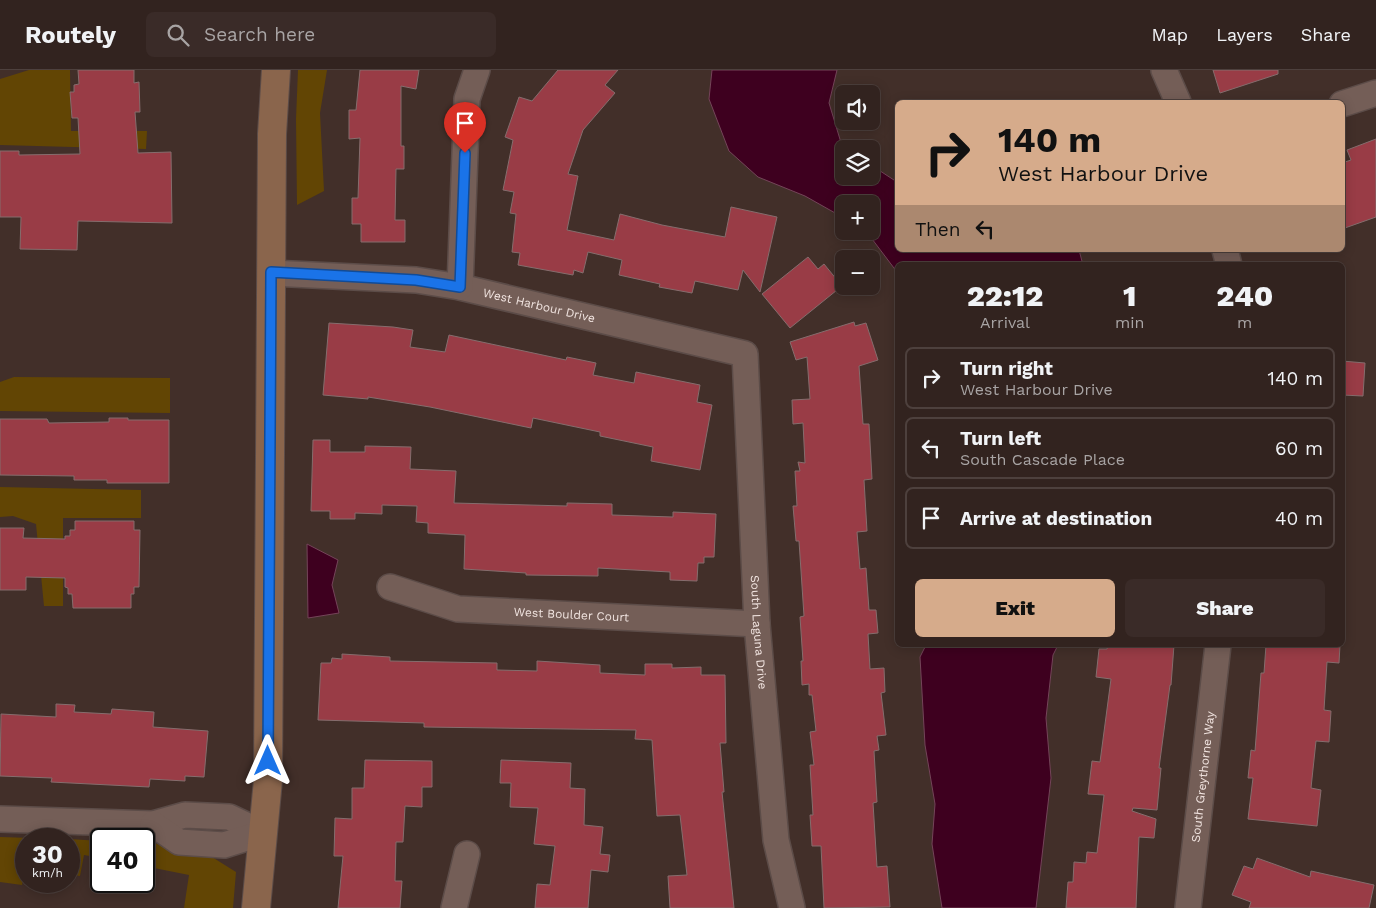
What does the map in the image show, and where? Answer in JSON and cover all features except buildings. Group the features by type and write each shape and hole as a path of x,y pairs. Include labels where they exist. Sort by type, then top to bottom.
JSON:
{"street":[{"path":"256,908 268,780 272,134 276,70"},
{"path":"460,287 467,100 477,70"},
{"path":"1164,70 1177,100"},
{"path":"1345,103 1376,93"},
{"name":"West Harbour Drive","path":"271,272 416,280 460,287 745,354"},
{"name":"South Laguna Drive","path":"745,354 757,624 776,840 792,908"},
{"name":"West Boulder Court","path":"390,587 458,609 757,624"},
{"name":"South Greythorne Way","path":"1188,908 1218,647"},
{"path":"0,819 153,824 178,842 224,845 263,833"},
{"path":"454,908 468,854"}],"shaded area":[{"path":"29,70 70,70 71,131 147,131 146,149 0,145 0,79"},
{"path":"298,70 327,70 320,113 324,191 297,205 296,119"},
{"path":"712,70 837,70 829,103 835,123 835,130 837,130 840,140 835,140 835,185 880,185 880,171 895,181 895,252 1080,252 1082,262 895,262 895,269 873,240 880,240 880,195 835,195 835,213 805,196 758,177 729,151 709,99"},
{"path":"14,377 170,378 170,413 0,411 0,382"},
{"path":"0,487 141,490 141,518 63,518 63,606 44,606 36,524 13,516 0,517"},
{"path":"307,544 338,560 332,585 339,613 308,618"},
{"path":"925,647 1057,647 1053,655 1046,718 1051,778 1036,908 942,908 932,844 935,804 925,745 920,657"},
{"path":"0,837 15,837 15,884 0,882"},
{"path":"80,840 90,840 90,856 84,855 80,876"},
{"path":"155,843 191,854 212,857 236,872 233,908 184,908 189,875 155,868"}],"route":[{"path":"268,761 271,272 416,280 460,287 465,153"}]}
